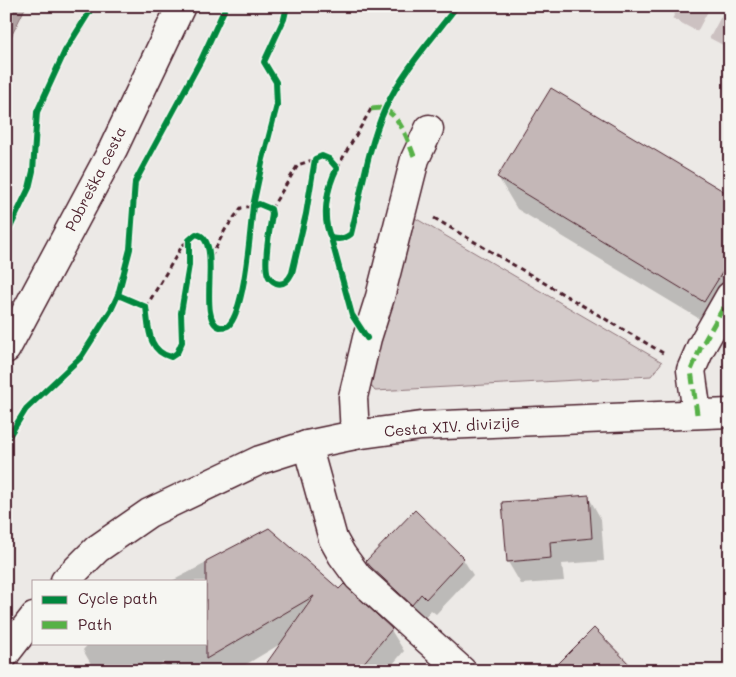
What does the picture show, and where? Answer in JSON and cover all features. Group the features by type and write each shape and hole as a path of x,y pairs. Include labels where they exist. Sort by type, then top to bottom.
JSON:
{"street":[{"name":"Pobreška cesta","path":"6,349 113,149 181,6"},
{"path":"355,435 353,397 367,338 415,159 429,129"},
{"path":"697,414 691,370 701,347 730,296"},
{"name":"Cesta XIV. divizije","path":"65,580 97,549 149,513 260,460 308,445 355,435 421,426 730,413"},
{"path":"308,445 333,539 342,555 358,577 462,671"},
{"path":"6,653 32,620"}],"path":[{"path":"336,168 371,109"},
{"path":"271,209 298,165 315,159"},
{"path":"405,202 664,354"},
{"path":"211,257 225,230 241,208 253,206"},
{"path":"146,307 182,246 189,240"}],"shaded area":[{"path":"6,6 26,6 6,47"},
{"path":"415,218 662,362 651,376 375,391 369,383"}],"building":[{"path":"551,88 730,195 730,260 704,302 497,177"},
{"path":"589,495 592,538 550,542 551,558 507,562 502,502"},
{"path":"415,510 464,558 426,599 421,594 412,605 366,561"},
{"path":"269,528 339,589 344,584 392,629 357,671 261,671 314,596 206,659 206,644 208,644 208,580 206,580 206,561"},
{"path":"594,628 636,671 551,671"}],"tunnel":[{"path":"679,6 730,33"}],"marked path":[{"path":"371,109 381,108 394,117 403,130 415,159"},
{"path":"697,414 691,370 701,347 730,296"}],"cycle path":[{"path":"6,236 29,188 33,171 37,112 65,51 93,6"},
{"path":"6,441 26,409 81,357 111,310 118,295 130,249 135,182 201,60 226,6"},
{"path":"253,206 277,105 276,82 264,62 284,19 287,6"},
{"path":"118,295 146,307 149,330 153,344 157,349 171,357 177,353 182,342 181,313 189,265 189,240 196,234 204,239 208,249 210,263 209,296 213,321 220,327 228,326 234,318 243,288 253,206 259,204 271,209 272,214 267,245 267,270 272,281 279,284 284,283 292,273 306,214 315,159 322,156 329,159 337,168 328,193 326,212 328,230 331,238 334,239 342,239 351,234 369,154 385,109 409,68 457,6"},
{"path":"331,238 352,315 367,338"}]}
